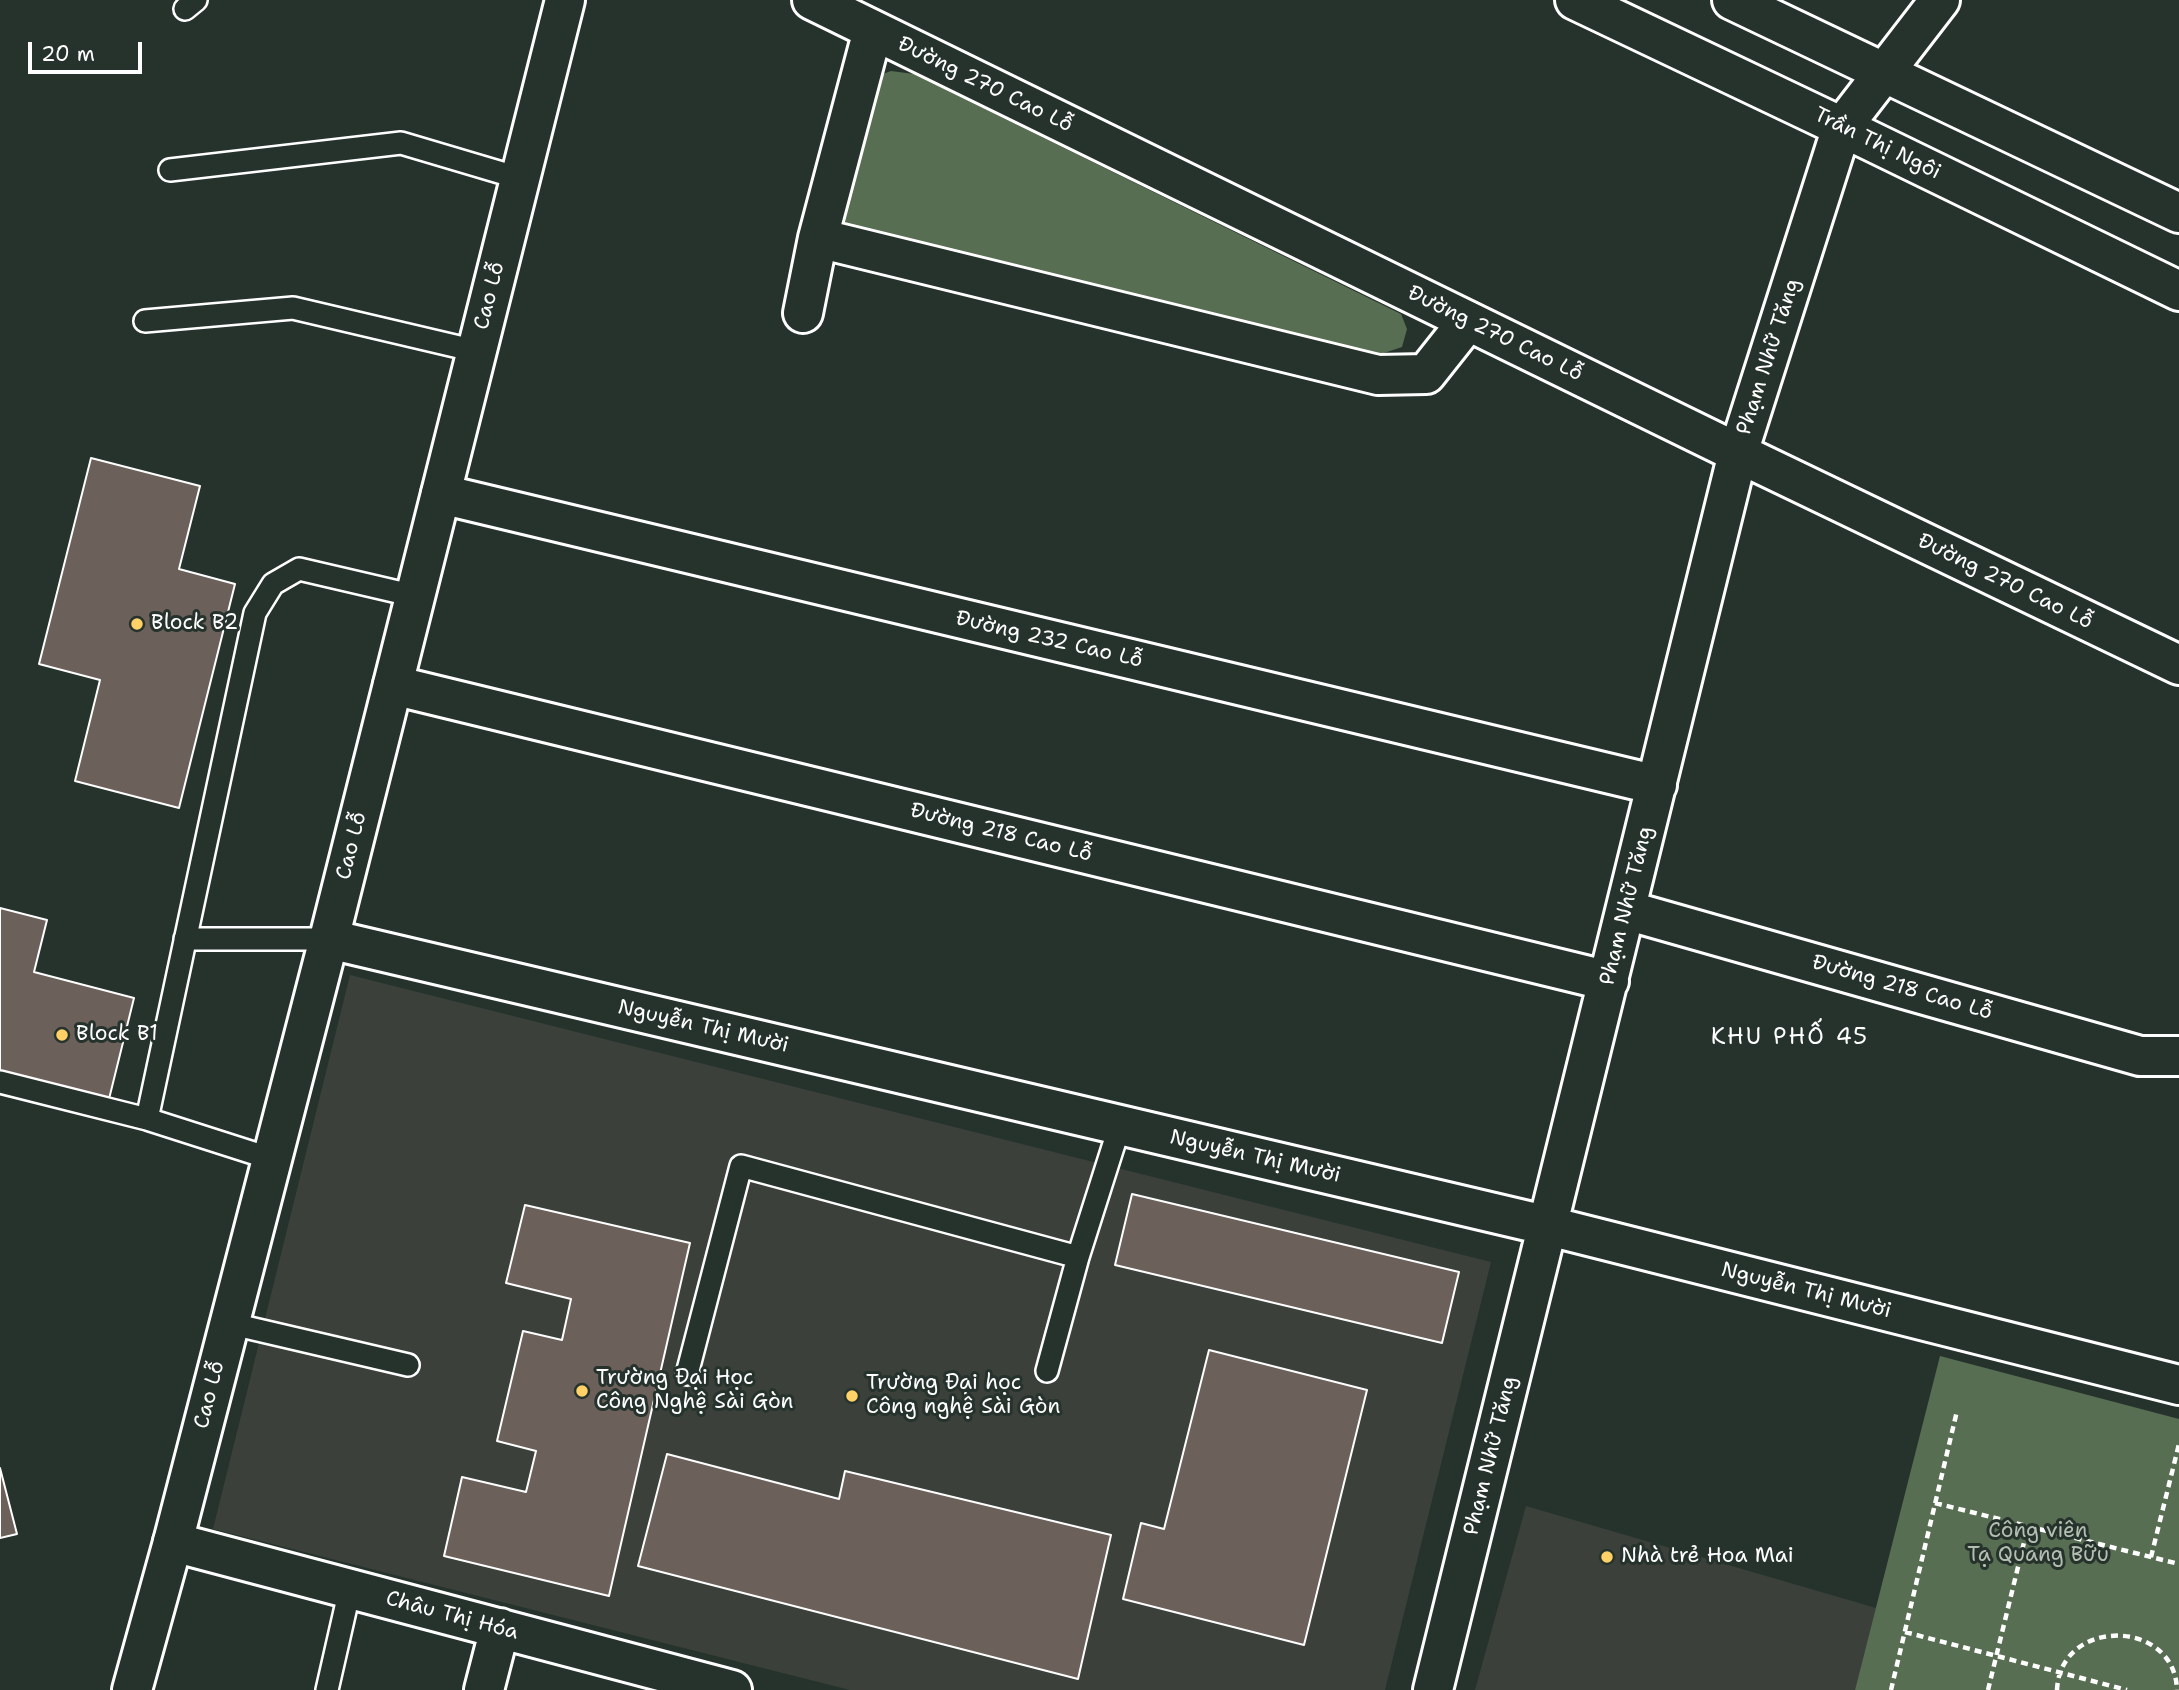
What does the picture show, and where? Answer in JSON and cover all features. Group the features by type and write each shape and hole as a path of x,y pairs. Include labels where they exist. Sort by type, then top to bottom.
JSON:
{"street":[{"name":"Cao Lỗ","path":"132,1690 173,1542 329,939 565,0"},
{"name":"Đường 270 Cao Lỗ","path":"812,0 2179,666"},
{"name":"Trần Thị Ngôi","path":"1575,0 2179,291"},
{"path":"1732,0 2179,213"},
{"path":"1842,127 1941,0"},
{"path":"803,313 818,238 873,30"},
{"name":"Phạm Nhữ Tăng","path":"1433,1690 1738,453 1842,127"},
{"path":"818,238 1378,375 1426,374 1468,321"},
{"name":"Đường 232 Cao Lỗ","path":"441,494 1657,785"},
{"name":"Đường 218 Cao Lỗ","path":"393,685 1609,981"},
{"name":"Đường 218 Cao Lỗ","path":"1626,910 2140,1056 2179,1056"},
{"name":"Nguyễn Thị Mười","path":"329,939 1549,1226 2179,1385"},
{"name":"Châu Thị Hóa","path":"173,1542 732,1690"},
{"path":"484,1690 500,1628"}],"lane":[{"path":"170,170 401,143 519,178"},
{"path":"145,321 293,308 476,351"},
{"path":"147,1119 255,613 273,584 299,569 415,596"},
{"path":"185,939 329,939"},
{"path":"0,1082 147,1119 271,1158"},
{"path":"1047,1371 1078,1257 1120,1125"},
{"path":"687,1374 741,1166 1078,1257"},
{"path":"228,1323 408,1365"},
{"path":"327,1690 350,1589"}],"path":[{"path":"1891,1690 1957,1411"},
{"path":"2151,1557 2179,1444"},
{"path":"1935,1503 2179,1564"},
{"path":"1988,1690 2028,1526"},
{"path":"1905,1632 2127,1690"},
{"path":"2057,1690 2057,1681 2066,1662 2080,1646 2099,1637 2119,1634 2140,1639 2156,1648 2169,1664 2177,1690"}],"shaded area":[{"name":"Trường Đại học Công nghệ Sài Gòn","path":"350,975 1491,1262 1385,1690 850,1690 213,1529"},
{"name":"Nhà trẻ Hoa Mai","path":"1526,1506 1876,1608 1855,1690 1475,1690"}],"green space":[{"path":"891,71 914,74 1401,314 1407,329 1402,347 1378,355 836,230 872,78"},
{"name":"Công viên Tạ Quang Bữu","path":"1940,1356 2179,1419 2179,1690 1855,1690"}],"building":[{"name":"Block B2","path":"91,458 200,486 179,569 235,584 179,808 75,781 100,680 39,664"},
{"name":"Block B1","path":"0,908 47,920 34,972 134,998 109,1099 0,1071"},
{"path":"1132,1194 1459,1272 1442,1343 1115,1265"},
{"name":"Trường Đại Học Công Nghệ Sài Gòn","path":"525,1205 690,1243 609,1596 444,1556 462,1477 526,1492 536,1451 497,1441 523,1331 562,1340 571,1299 506,1283"},
{"path":"1209,1350 1367,1390 1304,1645 1123,1599 1141,1523 1164,1529"},
{"path":"667,1454 839,1499 845,1471 1111,1535 1078,1679 638,1566"},
{"path":"0,1468 17,1534 0,1538"}],"place":[{"name":"Block B2","path":"137,624"},
{"name":"Block B1","path":"62,1035"},
{"name":"Trường Đại Học Công Nghệ Sài Gòn","path":"582,1391"},
{"name":"Trường Đại học Công nghệ Sài Gòn","path":"852,1396"},
{"name":"Nhà trẻ Hoa Mai","path":"1607,1557"}],"district":[{"name":"KHU PHỐ 45","path":"1790,1038"}]}
